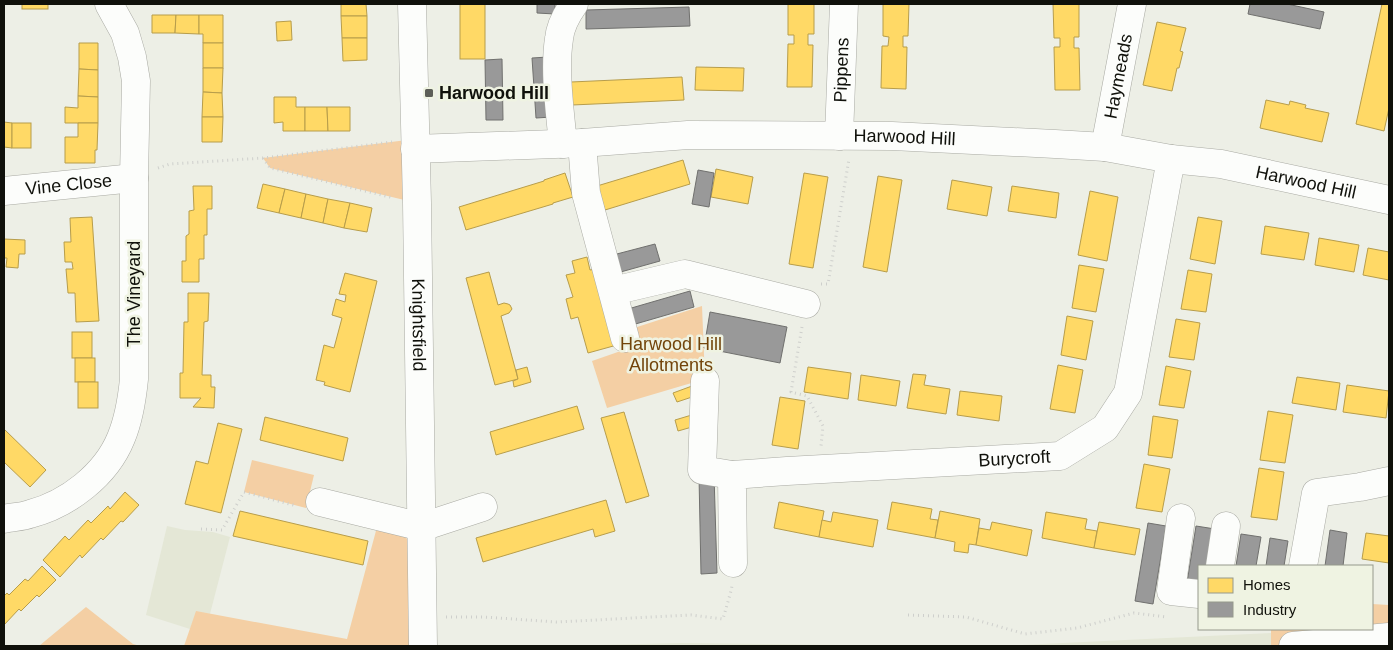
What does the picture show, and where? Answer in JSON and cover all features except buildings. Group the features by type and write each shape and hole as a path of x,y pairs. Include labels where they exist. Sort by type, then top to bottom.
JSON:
{"street":[{"name":"The Vineyard","path":"4,519 30,515 54,506 74,494 94,477 109,459 120,440 132,400 134,379 136,81 125,33 109,4"},
{"name":"Knightsfield","path":"412,4 417,203 423,646"},
{"path":"574,4 566,17 559,37 557,58 572,143 625,338"},
{"name":"Pippens","path":"839,136 844,4"},
{"name":"Haymeads","path":"1105,147 1132,4"},
{"name":"Harwood Hill","path":"415,144 572,143 688,135 902,136 1105,147 1171,159 1221,164 1389,200"},
{"name":"Burycroft","path":"704,381 702,470 732,475 787,470 1060,456 1105,428 1128,393 1171,159"},
{"name":"Vine Close","path":"4,191 134,178"},
{"path":"613,291 685,274 806,304"},
{"path":"732,475 733,562"},
{"path":"1303,565 1316,493 1360,487 1389,480"},
{"path":"320,502 422,527 483,507"},
{"path":"1181,518 1170,591 1198,594"},
{"path":"1220,565 1226,526"},
{"path":"1293,646 1389,637"}],"path":[{"path":"134,178 170,164 264,158 415,144"},
{"path":"264,158 270,168 417,203"},
{"path":"201,529 222,530 244,492 306,508 320,502"},
{"path":"423,617 484,617 556,622 691,615 723,618 731,591 733,562"},
{"path":"908,615 966,617 1024,634 1077,628 1134,613 1171,618"}],"shaded area":[{"path":"167,526 185,530 213,532 230,537 210,614 197,612 190,629 146,615"},
{"path":"1271,633 1271,646 998,646"},
{"path":"682,643 919,646 556,646"}],"green space":[{"path":"415,139 417,203 270,168 263,158"},
{"name":"Harwood Hill Allotments","path":"702,306 705,379 607,408 592,361 638,345 634,328"},
{"path":"252,460 314,475 306,508 244,492"},
{"path":"377,527 404,534 411,546 413,646 184,646 196,611 347,639"},
{"path":"1373,604 1389,605 1389,646 1271,646 1271,630 1373,630"},
{"path":"86,607 133,644 140,646 39,646"}],"place":[{"name":"Harwood Hill","path":"429,93"}]}
